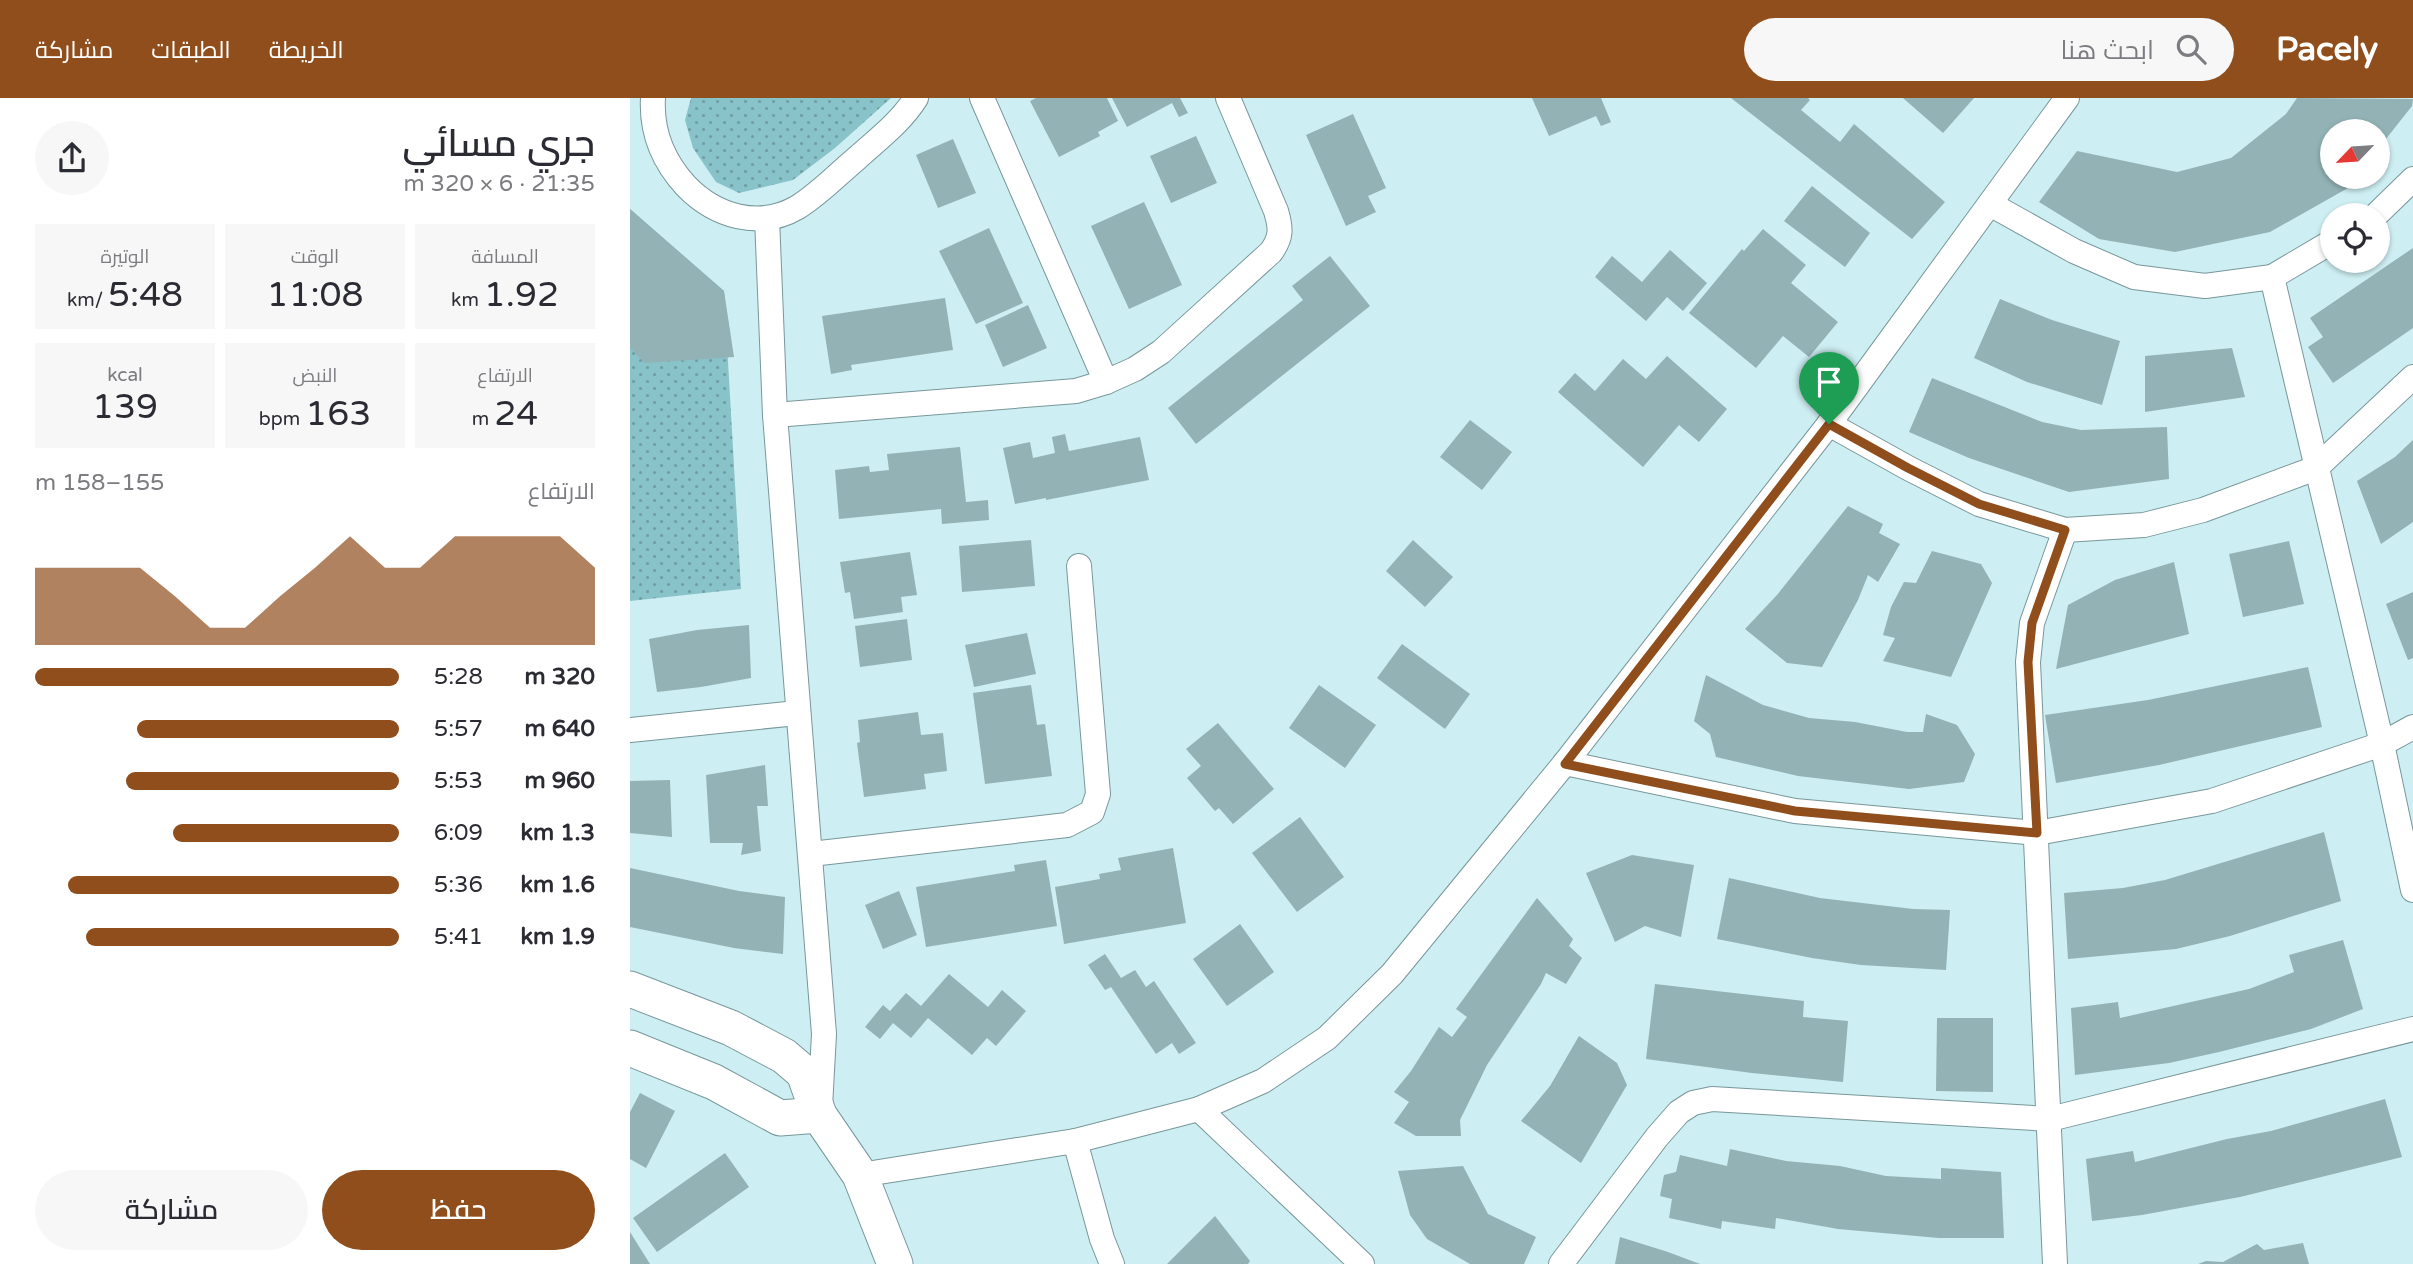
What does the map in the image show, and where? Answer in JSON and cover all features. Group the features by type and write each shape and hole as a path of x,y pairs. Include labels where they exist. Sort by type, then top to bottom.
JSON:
{"main road":[{"path":"630,989 731,1028 784,1056 804,1073 820,1115 860,1175 895,1264"},
{"path":"630,1048 714,1082 780,1118 820,1115"}],"street":[{"path":"653,98 658,142 667,163 679,178 694,194 721,212 753,219 786,213 812,197 901,118 916,98"},
{"path":"982,98 1107,382"},
{"path":"775,415 1076,391 1107,382 1135,369 1161,352 1278,243 1281,230 1276,211 1228,98"},
{"path":"860,1175 1075,1141 1199,1109 1263,1081 1327,1038 1392,974 1565,764 1829,424 2067,98"},
{"path":"2388,203 2413,179"},
{"path":"1990,204 2074,251 2134,277 2205,286 2272,277 2320,249"},
{"path":"766,218 775,415 824,1034 820,1115"},
{"path":"2272,277 2382,744 2413,890"},
{"path":"1829,424 1979,504 2065,530 2144,525 2203,510 2316,468 2413,377"},
{"path":"2055,1264 2028,662 2032,623 2065,530"},
{"path":"811,854 1067,825 1092,812 1098,794 1079,566"},
{"path":"630,730 797,713"},
{"path":"1565,764 1795,811 2037,833 2212,801 2382,744 2413,727"},
{"path":"1561,1264 1657,1137 1679,1112 1693,1103 1712,1099 2050,1118 2413,1029"},
{"path":"1199,1109 1362,1264"},
{"path":"1075,1141 1102,1239 1112,1264"}],"shaded area":[{"path":"691,98 891,98 835,148 793,180 739,193 716,182 693,148 685,120"},
{"path":"630,209 724,291 741,589 630,601"}],"building":[{"path":"1036,98 1107,98 1118,121 1098,132 1100,136 1059,157 1030,101"},
{"path":"1112,98 1180,98 1188,113 1179,117 1172,103 1127,127"},
{"path":"1532,98 1601,98 1611,122 1601,126 1596,116 1549,136"},
{"path":"1731,98 1808,98 1810,100 1801,110 1840,142 1854,124 1945,202 1912,239"},
{"path":"1903,98 1974,98 1943,133"},
{"path":"2297,98 2413,99 2412,106 2390,134 2390,119 2320,119 2320,189 2346,189 2270,232 2175,252 2099,239 2039,202 2077,151 2177,172 2231,158 2286,114"},
{"path":"1353,114 1386,188 1368,196 1376,212 1346,226 1306,135"},
{"path":"1196,136 1217,183 1171,203 1150,156"},
{"path":"953,139 976,193 938,208 916,155"},
{"path":"1812,186 1870,233 1845,267 1784,221"},
{"path":"1144,202 1182,285 1129,309 1091,226"},
{"path":"630,209 724,291 734,357 645,363 630,348"},
{"path":"989,228 1023,303 976,324 939,251"},
{"path":"1763,229 1806,265 1791,283 1838,322 1809,357 1783,336 1756,368 1689,313 1742,249 1744,251"},
{"path":"2413,248 2413,328 2333,383 2308,347 2323,337 2310,318 2376,273 2390,273 2390,264"},
{"path":"1670,250 1707,283 1683,311 1667,297 1646,321 1595,277 1612,256 1642,282"},
{"path":"1330,256 1370,306 1196,444 1168,408 1303,300 1292,286"},
{"path":"945,298 953,350 851,365 852,370 831,374 822,316"},
{"path":"2000,299 2052,320 2120,341 2102,405 2027,382 1974,358"},
{"path":"1028,305 1047,348 1003,367 985,325"},
{"path":"2232,348 2245,397 2145,412 2145,356"},
{"path":"1667,356 1727,409 1699,442 1679,425 1643,467 1558,392 1575,373 1595,391 1623,359 1646,379"},
{"path":"1932,378 2042,422 2081,430 2167,427 2169,479 2069,492 1969,458 1909,432"},
{"path":"1470,420 1512,452 1482,490 1440,457"},
{"path":"1065,434 1069,451 1140,437 1149,480 1015,504 1003,448 1030,442 1033,458 1055,453 1052,437"},
{"path":"2413,440 2413,522 2381,544 2357,481 2395,457"},
{"path":"960,447 966,502 988,500 989,520 942,524 941,509 839,519 835,470 869,466 870,472 889,470 887,454"},
{"path":"1848,506 1883,524 1879,533 1900,544 1878,582 1868,575 1858,600 1822,667 1787,663 1745,629 1777,595"},
{"path":"1031,540 1035,586 962,592 959,546"},
{"path":"1413,540 1453,577 1425,607 1386,571"},
{"path":"2289,541 2304,604 2243,617 2229,554"},
{"path":"1932,551 1981,564 1992,583 1951,677 1883,661 1895,638 1883,635 1891,607 1904,582 1916,583"},
{"path":"910,552 917,595 901,597 903,612 854,619 850,592 845,593 840,562"},
{"path":"2174,562 2189,634 2056,669 2068,605 2115,580"},
{"path":"2413,592 2413,658 2408,660 2386,604"},
{"path":"907,619 912,660 860,667 855,626"},
{"path":"749,625 751,678 657,692 649,639 697,630"},
{"path":"1027,633 1036,674 974,687 965,645"},
{"path":"1402,644 1470,694 1445,729 1377,678"},
{"path":"2308,667 2322,727 2159,765 2056,783 2045,715 2148,700"},
{"path":"1706,675 1763,705 1809,718 1923,732 1926,714 1957,725 1975,754 1964,782 1909,789 1798,776 1716,757 1710,734 1694,721"},
{"path":"1031,685 1037,725 1045,724 1052,776 985,784 973,693"},
{"path":"1319,685 1376,725 1345,768 1289,728"},
{"path":"918,712 921,735 943,733 947,771 924,774 926,789 864,797 857,743 860,742 858,720"},
{"path":"1218,723 1274,789 1233,824 1219,808 1215,811 1187,778 1201,766 1186,749"},
{"path":"765,765 768,806 757,806 761,851 741,855 743,843 710,843 706,775"},
{"path":"670,780 672,837 630,833 630,781"},
{"path":"1300,817 1344,877 1297,912 1252,853"},
{"path":"2324,832 2341,901 2230,936 2176,949 2068,959 2064,893 2123,888 2165,880"},
{"path":"1173,848 1186,923 1064,944 1055,887 1100,879 1099,874 1121,870 1118,858"},
{"path":"1632,855 1694,865 1681,937 1645,926 1615,942 1586,873"},
{"path":"1046,860 1057,926 926,947 916,887 1015,871 1014,865"},
{"path":"630,868 739,891 785,897 783,954 734,948 630,927"},
{"path":"1729,878 1820,898 1913,909 1950,910 1946,970 1861,965 1717,939"},
{"path":"899,891 917,935 883,949 865,905"},
{"path":"1537,898 1573,939 1569,946 1582,958 1566,984 1546,973 1487,1065 1460,1120 1461,1136 1416,1136 1394,1123 1409,1102 1394,1092 1439,1027 1452,1037 1467,1017 1456,1009"},
{"path":"1240,924 1274,972 1227,1006 1193,959"},
{"path":"2343,940 2363,1009 2311,1029 2219,1052 2169,1063 2075,1075 2071,1008 2118,1002 2120,1018 2249,989 2294,972 2289,955"},
{"path":"1105,954 1121,978 1135,970 1146,987 1154,981 1196,1043 1179,1054 1172,1043 1156,1054 1111,987 1105,990 1088,965"},
{"path":"949,974 988,1007 1002,990 1026,1011 996,1046 987,1038 972,1055 928,1018 911,1038 893,1023 880,1039 865,1027 883,1005 890,1011 906,993 921,1006"},
{"path":"1655,984 1804,1001 1803,1017 1848,1021 1843,1082 1646,1059"},
{"path":"1937,1018 1993,1018 1993,1092 1936,1091"},
{"path":"1579,1036 1617,1063 1627,1085 1581,1163 1521,1121 1550,1086"},
{"path":"640,1093 675,1111 646,1168 630,1159 630,1112"},
{"path":"2385,1099 2402,1157 2240,1197 2092,1221 2086,1159 2133,1151 2135,1162 2271,1131"},
{"path":"1730,1149 1786,1161 1840,1166 1886,1176 1941,1179 1941,1168 2001,1172 2004,1238 1939,1238 1838,1229 1776,1218 1775,1229 1722,1221 1721,1229 1669,1218 1672,1199 1660,1196 1664,1175 1676,1172 1680,1155 1727,1166"},
{"path":"725,1153 749,1187 657,1252 633,1218"},
{"path":"1463,1166 1488,1214 1536,1237 1524,1264 1470,1264 1427,1239 1410,1215 1398,1171"},
{"path":"1215,1216 1250,1261 1248,1264 1167,1264"},
{"path":"630,1232 650,1264 630,1264"},
{"path":"1620,1237 1668,1252 1700,1264 1615,1264"},
{"path":"2303,1243 2309,1264 2198,1264 2206,1261 2223,1262 2257,1244 2264,1250"}],"route":[{"path":"1829,424 1979,504 2065,530 2032,623 2028,662 2037,833 1795,811 1565,764 1829,424"}]}
